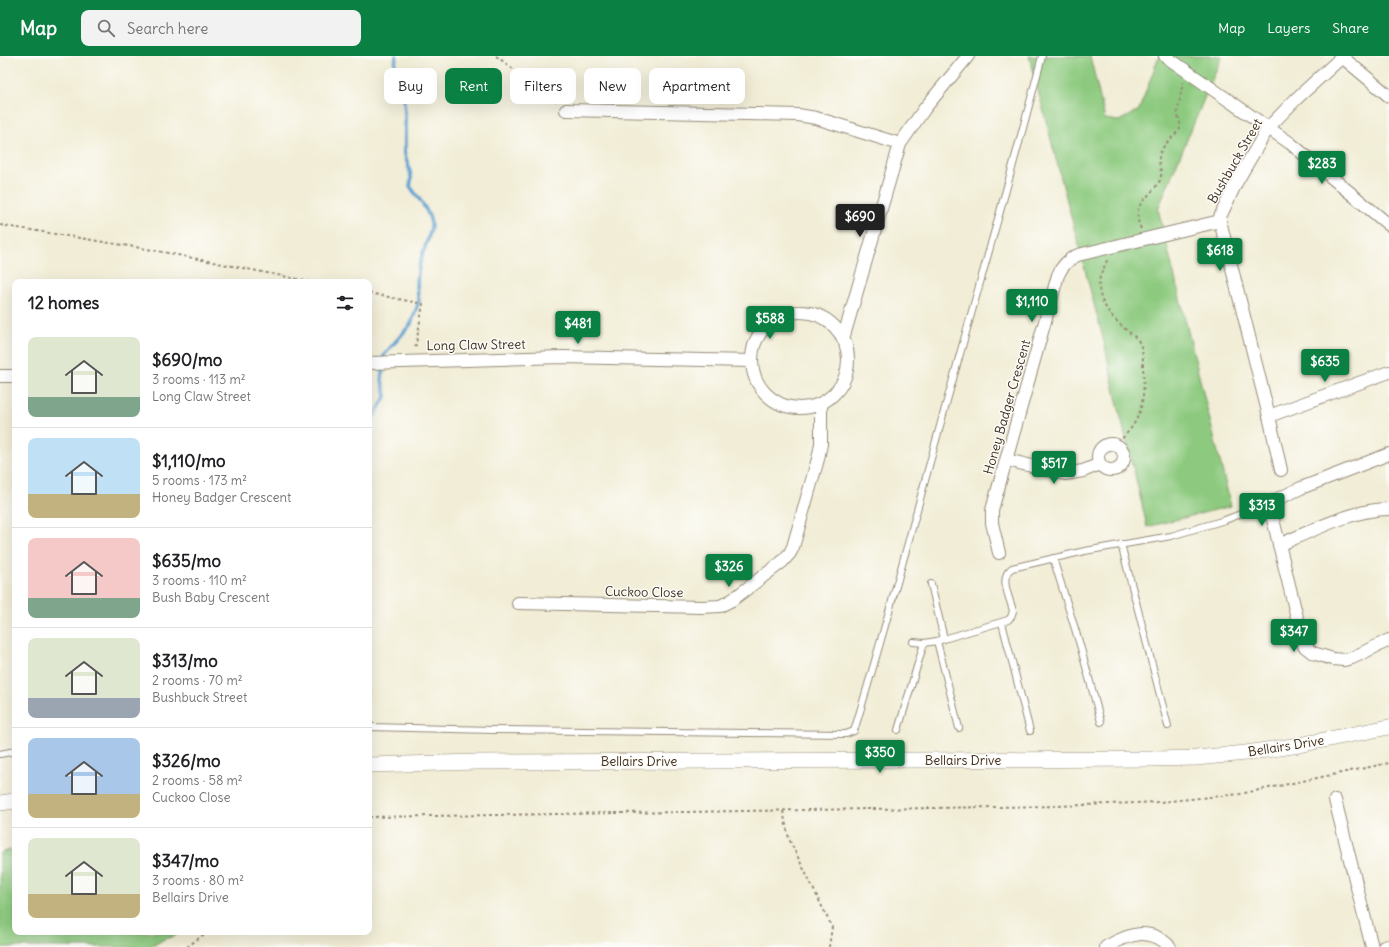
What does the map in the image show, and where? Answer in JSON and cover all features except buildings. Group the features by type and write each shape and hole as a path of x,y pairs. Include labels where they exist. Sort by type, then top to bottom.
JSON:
{"street":[{"path":"843,338 900,144 925,108 968,56"},
{"path":"1165,56 1290,143 1389,225"},
{"path":"1342,56 1389,96"},
{"name":"Bushbuck Street","path":"1281,470 1220,221 1221,212 1268,128 1296,99 1342,56"},
{"path":"566,110 798,115 816,118 900,144"},
{"name":"Honey Badger Crescent","path":"999,553 992,523 992,510 1059,272 1066,263 1074,257 1220,221"},
{"path":"805,312 820,316 834,326 843,338 848,351 849,363 846,376 832,397 821,404 806,408 789,408 774,402 762,391 754,377 751,361 754,345 762,331 774,320 788,313 805,312"},
{"name":"Long Claw Street","path":"372,363 562,357 751,361"},
{"path":"1269,416 1389,372"},
{"path":"0,376 12,376"},
{"name":"Cuckoo Close","path":"518,603 702,607 720,606 732,600 782,562 790,554 793,548 821,444 821,404"},
{"path":"1108,445 1116,446 1122,452 1122,464 1115,469 1107,470 1100,464 1098,457 1101,449 1108,445"},
{"path":"1389,454 1301,488 1268,503 1303,643 1307,649 1313,653 1344,660 1352,658 1389,640"},
{"path":"1007,460 1064,474 1083,471 1100,464"},
{"path":"1279,545 1344,518 1373,510 1389,509"},
{"name":"Bellairs Drive","path":"372,766 477,762 1168,759 1246,753 1299,745 1388,727"},
{"path":"1335,800 1372,947"},
{"path":"0,803 12,801"},
{"path":"1106,947 1124,937 1142,934 1157,936 1170,947"},
{"path":"1384,947 1389,946"}],"lane":[{"path":"372,727 846,734 854,731 884,630 1020,141 1042,56"},
{"path":"913,642 924,643 937,641 1002,623 1010,619 1013,614 1005,577 1008,571 1012,568 1053,558 1177,534 1225,520 1268,503"},
{"path":"1121,544 1168,726"},
{"path":"1053,558 1080,645 1101,722"},
{"path":"931,584 944,639"},
{"path":"1002,623 1030,731"},
{"path":"937,641 959,728"},
{"path":"898,730 924,643"},
{"path":"0,754 12,752"}],"path":[{"path":"496,56 546,93 566,110"},
{"path":"1145,240 1136,215 1138,208 1146,196 1159,182 1162,174 1159,163 1160,152 1180,129 1180,121 1177,114 1186,70"},
{"path":"0,225 153,250 297,279"},
{"path":"1105,249 1107,258 1100,278 1099,288 1107,311 1114,320 1137,340 1140,345 1144,380 1143,399 1135,422 1116,446"},
{"path":"372,294 423,304 409,361"},
{"path":"372,817 1050,806 1160,802 1240,794 1389,763"},
{"path":"783,810 789,839 832,927 829,947"},
{"path":"187,947 203,935"}],"green space":[{"path":"1029,56 1090,56 1105,119 1119,121 1139,110 1159,56 1222,56 1158,209 1231,506 1147,527 1105,346"},
{"path":"12,849 12,935 177,935 164,939 151,947 0,947 0,853"}],"waterway":[{"path":"396,56 395,66 402,76 405,113 404,150 411,177 410,186 426,209 431,224 430,232 422,255 417,280 419,302"},
{"path":"372,421 386,395 382,381 384,355 411,324 418,304"}]}
